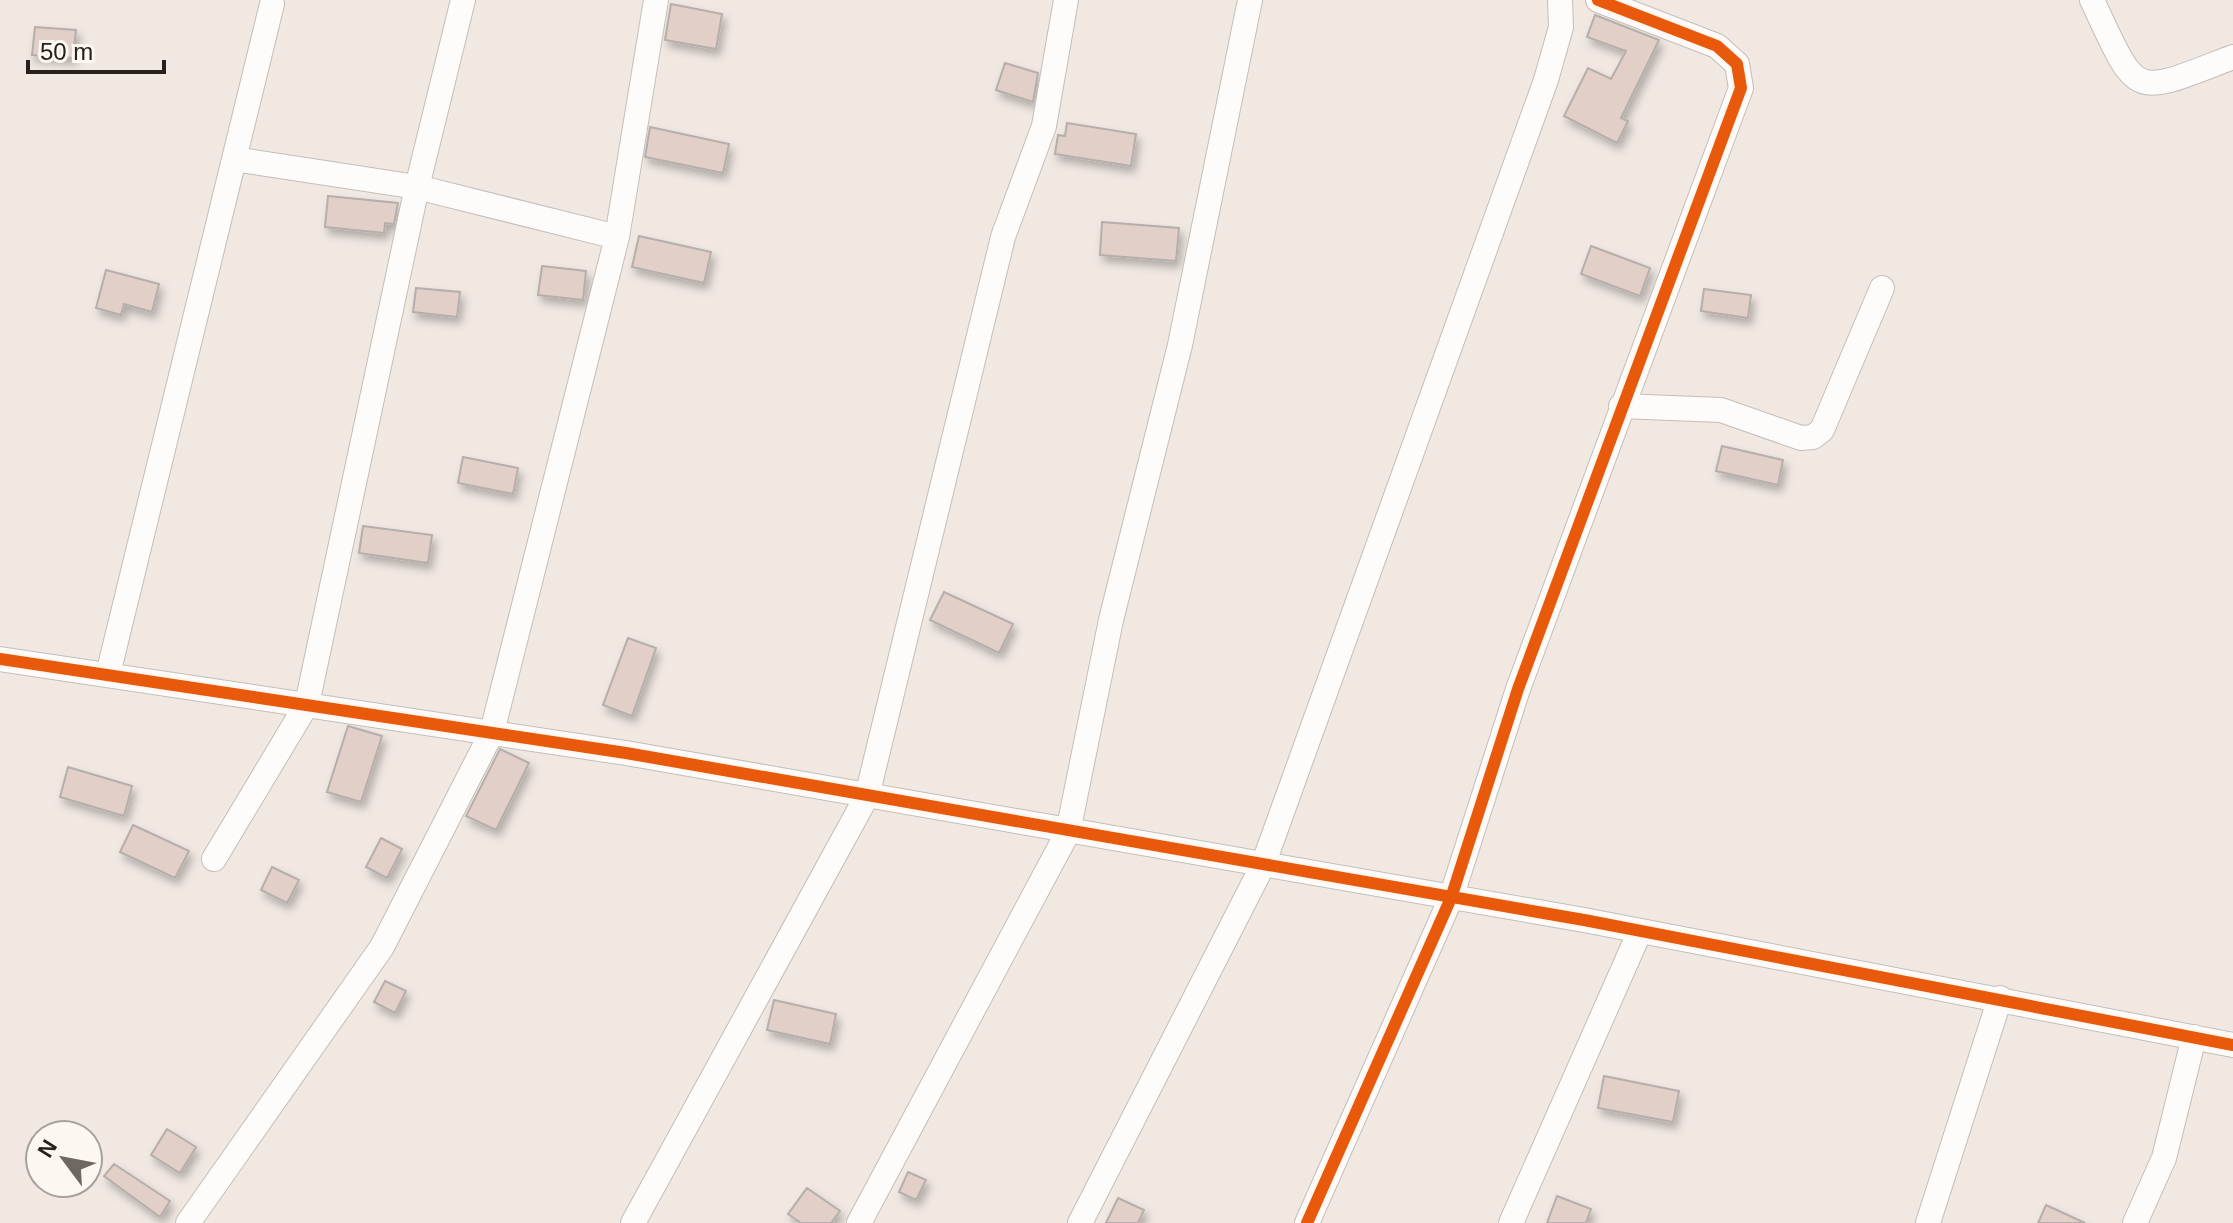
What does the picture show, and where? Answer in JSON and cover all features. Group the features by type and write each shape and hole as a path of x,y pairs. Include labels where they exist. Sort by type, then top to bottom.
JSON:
{"street":[{"path":"214,859 307,704 417,187 463,0"},
{"path":"188,1223 382,947 492,732 617,237 656,0"},
{"path":"633,1223 867,796 1003,237 1044,126 1066,0"},
{"path":"859,1223 1068,832 1111,620 1180,345 1250,0"},
{"path":"1080,1223 1263,865 1546,80 1561,27 1560,0"},
{"path":"1307,1223 1451,898 1518,689 1741,88 1742,75 1737,64 1717,46 1598,0"},
{"path":"2092,0 2118,56 2131,75 2141,83 2166,83 2233,57"},
{"path":"108,674 272,4"},
{"path":"234,159 417,187 617,237"},
{"path":"1621,406 1721,410 1801,438 1813,437 1822,430 1882,288"},
{"path":"0,659 492,732 867,796 1640,931 2233,1045"},
{"path":"1511,1223 1640,931"},
{"path":"1928,1223 2000,998"},
{"path":"2135,1223 2164,1158 2194,1037"}],"building":[{"path":"671,4 722,14 716,49 665,40"},
{"path":"1595,15 1659,40 1621,118 1628,121 1617,143 1564,116 1588,68 1611,79 1626,51 1587,37"},
{"path":"35,27 76,30 73,58 32,55"},
{"path":"1005,63 1038,73 1033,102 996,90"},
{"path":"1067,123 1136,134 1131,166 1055,154 1058,135 1065,136"},
{"path":"650,127 729,144 723,173 645,157"},
{"path":"328,196 398,203 394,224 385,223 384,233 325,227"},
{"path":"1102,222 1179,228 1176,261 1100,255"},
{"path":"639,236 711,252 704,283 632,267"},
{"path":"1591,246 1650,268 1640,296 1581,274"},
{"path":"542,266 586,271 583,300 538,295"},
{"path":"106,270 159,284 152,312 124,304 121,315 96,308"},
{"path":"416,288 460,292 457,317 413,312"},
{"path":"1704,289 1751,295 1748,318 1701,311"},
{"path":"1722,446 1783,460 1778,485 1716,471"},
{"path":"463,457 518,468 513,494 458,483"},
{"path":"363,526 432,535 428,563 359,553"},
{"path":"944,592 1013,624 999,653 930,620"},
{"path":"628,638 656,648 632,716 603,705"},
{"path":"348,726 382,736 361,802 327,792"},
{"path":"500,749 529,763 496,830 466,816"},
{"path":"68,767 132,786 124,816 60,797"},
{"path":"133,825 189,851 175,878 120,852"},
{"path":"381,838 402,849 387,878 366,867"},
{"path":"272,867 299,880 287,903 261,890"},
{"path":"385,981 406,991 395,1013 374,1002"},
{"path":"774,1000 836,1014 830,1044 767,1030"},
{"path":"1604,1076 1679,1091 1673,1122 1598,1108"},
{"path":"167,1129 196,1147 180,1173 151,1155"},
{"path":"114,1164 170,1201 160,1217 104,1176"},
{"path":"908,1172 926,1180 916,1200 899,1192"},
{"path":"807,1188 840,1211 831,1223 801,1223 788,1214"},
{"path":"1557,1196 1591,1209 1586,1223 1547,1223"},
{"path":"1118,1198 1144,1210 1138,1223 1106,1223"},
{"path":"2046,1205 2085,1223 2038,1223"}],"cycle path":[{"path":"1307,1223 1451,898 1518,689 1741,88 1737,64 1717,46 1598,0"},
{"path":"0,659 626,753 1584,920 2233,1045"}]}
